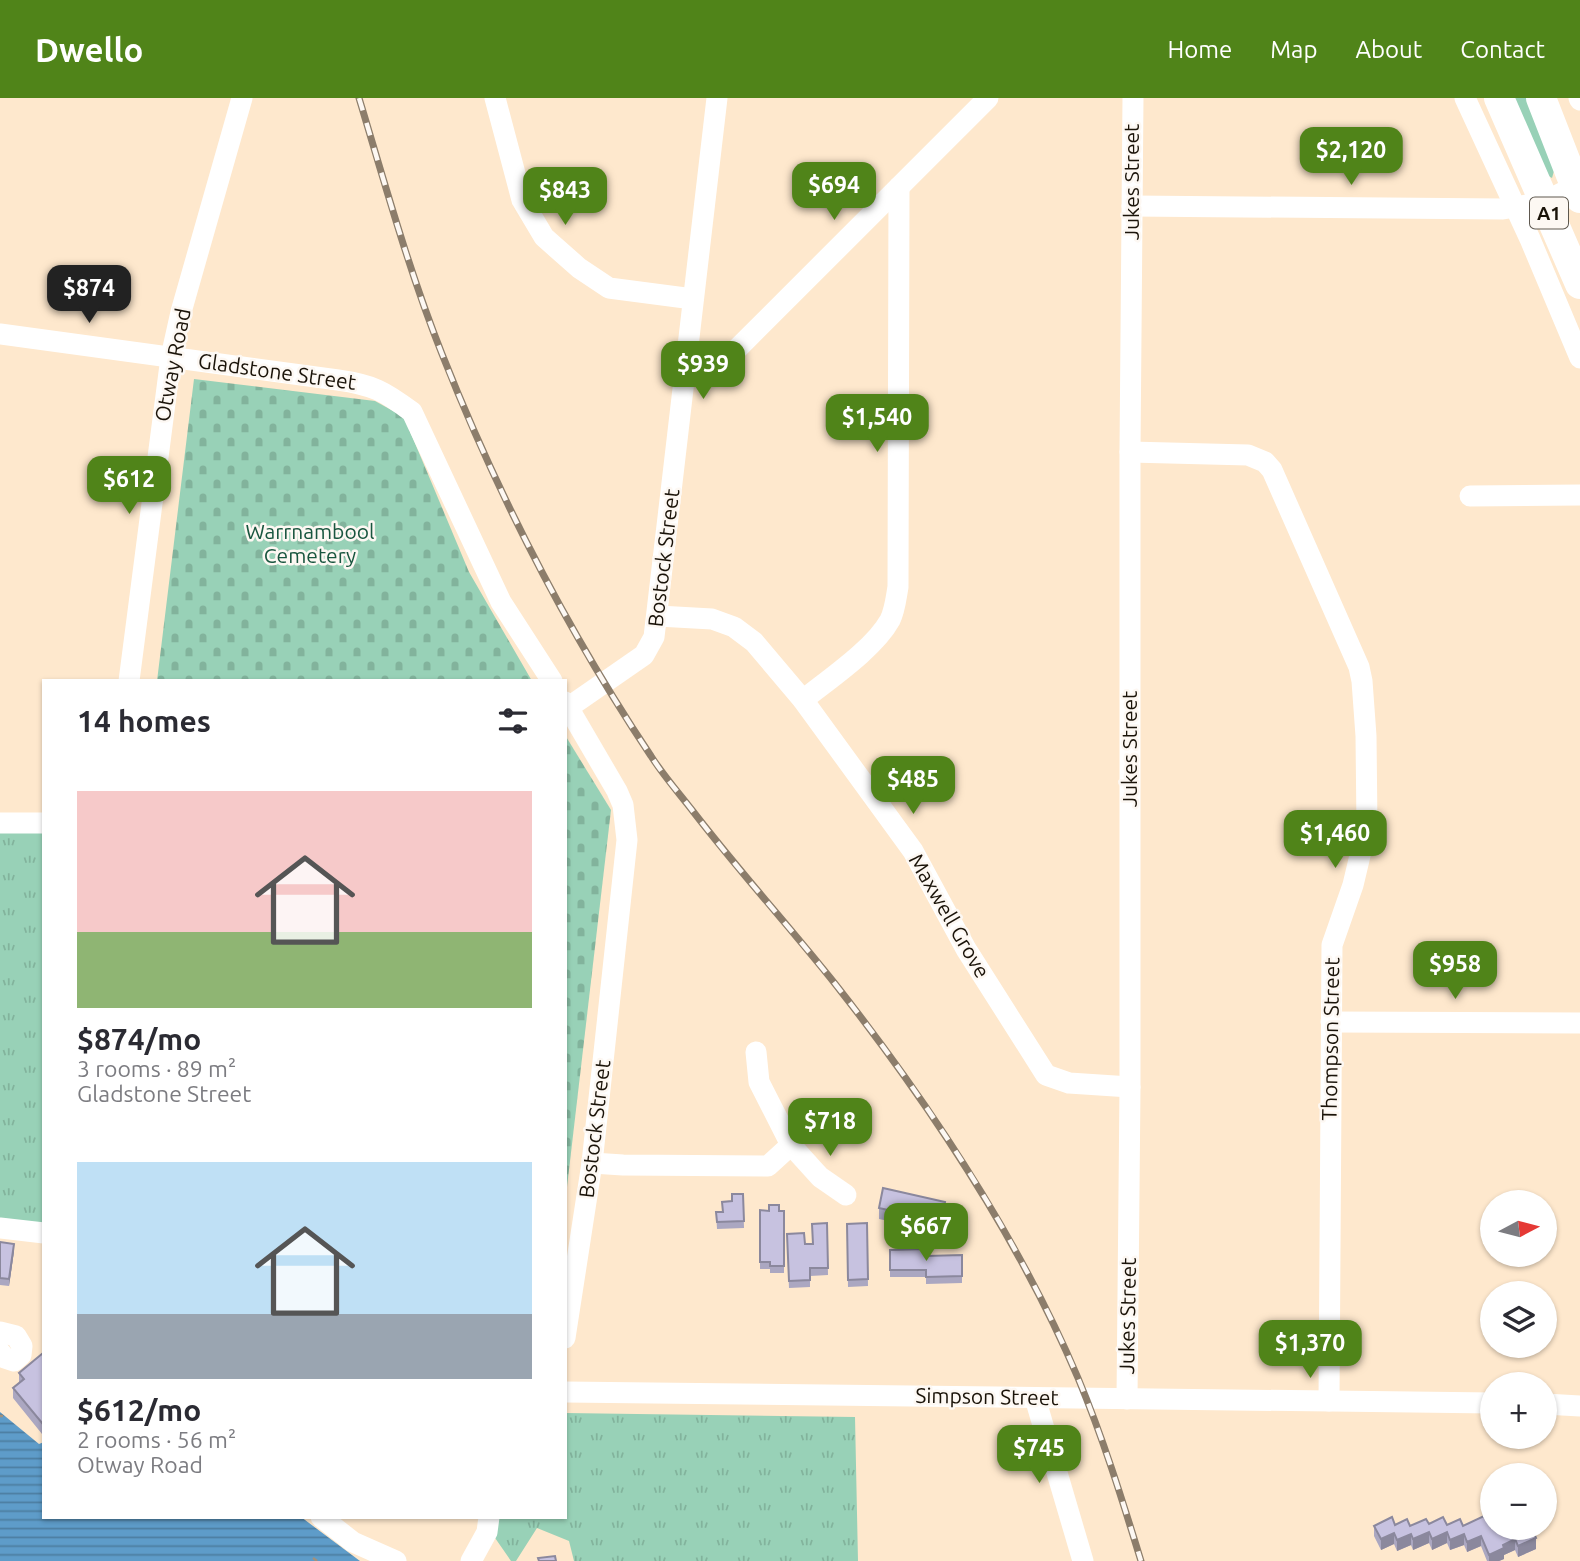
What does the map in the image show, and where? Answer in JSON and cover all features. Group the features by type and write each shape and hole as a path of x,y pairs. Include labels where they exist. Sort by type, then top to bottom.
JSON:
{"highway":[{"name":"A1","path":"1499,98 1530,205 1580,284"},
{"name":"A1","path":"1541,98 1577,192"}],"street":[{"name":"Otway Road","path":"129,679 172,358 181,312 242,98"},
{"path":"495,98 522,200 544,237 579,268 610,288 692,299"},
{"name":"Bostock Street","path":"567,1325 592,1163 627,827 617,791 567,705 589,695 625,670 644,655 654,637 717,98"},
{"name":"Jukes Street","path":"1127,1399 1133,98"},
{"path":"1465,98 1530,205 1580,358"},
{"path":"686,366 712,365 732,354 982,100"},
{"path":"803,700 858,656 880,633 890,620 897,596 899,187"},
{"path":"1132,206 1530,205 1577,192"},
{"name":"Gladstone Street","path":"0,334 376,387 412,412 500,601 551,679"},
{"name":"Thompson Street","path":"1130,452 1248,455 1265,462 1272,470 1359,667 1366,736 1367,826 1353,885 1332,945 1329,1401"},
{"path":"1470,496 1580,495"},
{"name":"Maxwell Grove","path":"658,617 712,619 734,627 754,642 803,700 913,850 966,949 1046,1075 1069,1083 1130,1087"},
{"path":"0,822 42,823"},
{"path":"1331,1022 1580,1023"},
{"path":"756,1052 759,1082 791,1145 820,1177 846,1195"},
{"path":"592,1163 768,1166 791,1145"},
{"path":"0,1228 42,1233"},
{"path":"0,1332 16,1336 22,1346 21,1355 14,1361 5,1358 0,1352"},
{"name":"Simpson Street","path":"567,1392 1480,1403"},
{"path":"1035,1398 1083,1561"},
{"path":"1557,1405 1580,1406"},
{"path":"324,1519 353,1542 396,1561"},
{"path":"471,1561 487,1532 489,1519"}],"path":[{"path":"313,1558 317,1561"}],"green space":[{"path":"1499,98 1540,98 1554,171 1552,178 1545,174"},
{"name":"Warrnambool Cemetery","path":"194,379 375,401 404,417 469,572 531,679 157,679"},
{"path":"567,738 611,810 567,1187"},
{"path":"0,823 42,823 42,1234 0,1235"},
{"path":"567,1413 855,1417 858,1561 574,1561 569,1541 537,1528 516,1561 511,1561 493,1535 495,1519 567,1519"}],"water":[{"path":"0,1412 39,1444 42,1443 42,1519 304,1519 360,1561 0,1561"}],"building":[{"path":"883,1188 945,1202 941,1222 879,1208"},
{"path":"732,1194 743,1194 744,1221 717,1222 716,1212 723,1212 722,1202 732,1201"},
{"path":"769,1205 779,1205 779,1211 784,1211 784,1266 770,1266 770,1262 760,1262 760,1210 769,1211"},
{"path":"827,1223 828,1268 810,1268 810,1280 789,1281 787,1234 804,1233 805,1244 813,1244 812,1224"},
{"path":"867,1223 868,1279 848,1280 847,1224"},
{"path":"0,1242 14,1244 9,1279 0,1278"},
{"path":"926,1249 926,1256 962,1255 962,1276 926,1277 926,1270 890,1270 890,1250"},
{"path":"42,1354 42,1423 13,1388 24,1379 19,1373"},
{"path":"1392,1517 1395,1525 1407,1519 1410,1526 1426,1519 1429,1524 1443,1517 1447,1525 1460,1519 1463,1526 1480,1518 1480,1536 1467,1542 1464,1534 1450,1540 1447,1532 1432,1539 1429,1532 1413,1539 1411,1534 1397,1540 1394,1533 1381,1539 1374,1526"},
{"path":"1483,1540 1513,1540 1503,1545 1504,1548 1489,1555"},
{"path":"1515,1540 1532,1540 1518,1546"},
{"path":"555,1556 556,1561 539,1561 538,1558"}],"railway":[{"path":"359,98 430,323 486,459 536,561 591,660 660,770 836,985 905,1078 970,1174 1028,1274 1078,1378 1104,1446 1141,1561"}]}
